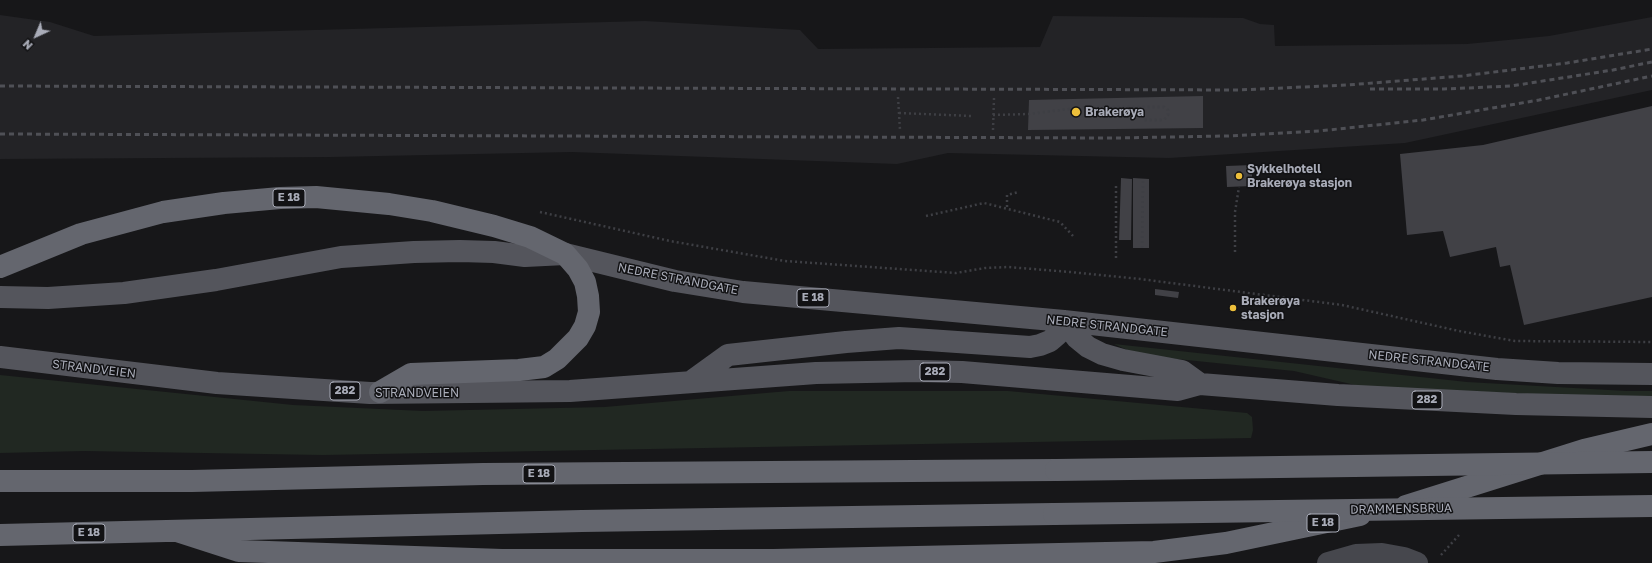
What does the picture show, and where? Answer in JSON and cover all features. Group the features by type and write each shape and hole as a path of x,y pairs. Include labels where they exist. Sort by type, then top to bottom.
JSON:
{"highway":[{"name":"E 18","path":"6,264 81,234 163,212 224,203 316,197 352,200 432,211 494,226 530,237 566,254 578,269 585,282 589,312 585,326 578,338 557,359 544,367 519,370 411,374 380,392"},
{"name":"E 18","path":"0,535 177,531 239,551 502,560 765,560 1154,552 1226,543 1416,504 1584,450 1652,434"},
{"name":"E 18","path":"0,481 223,480 499,474 1056,470 1652,462"},
{"name":"DRAMMENSBRUA","path":"177,531 582,521 1652,506"}],"main road":[{"path":"0,297 48,298 124,293 216,280 341,258 414,252 487,252 525,256 566,254"},
{"name":"NEDRE STRANDGATE","path":"566,254 634,272 709,288 743,292 1064,321 1497,369 1573,373 1652,374"},
{"path":"1064,321 1077,338 1088,347 1102,354 1123,360 1182,371 1200,384"},
{"name":"282","path":"692,381 728,355 846,342 899,338 1040,346 1050,341 1057,335 1064,321"},
{"name":"STRANDVEIEN","path":"0,357 217,383 380,392 563,391 628,388 692,381"},
{"name":"282","path":"692,381 816,373 917,371 962,372 1178,390 1200,384 1338,395 1516,404 1652,407"},
{"path":"1328,563 1356,555 1382,554 1427,561"}],"path":[{"path":"898,97 900,130"},
{"path":"993,130 994,98"},
{"path":"993,115 1029,114 1086,107 1164,107 1168,110 1168,115 1164,120 1143,120"},
{"path":"899,113 971,116"},
{"path":"1142,248 1143,179"},
{"path":"1116,183 1116,258"},
{"path":"1235,252 1235,212 1239,187"},
{"path":"1007,207 1007,195 1020,192"},
{"path":"926,216 984,203 1007,207 1060,222 1073,236"},
{"path":"537,211 670,241 785,260 956,273 985,268 1008,267 1070,272 1342,305 1459,331 1515,340 1652,342"},
{"path":"1427,561 1463,530"}],"shaded area":[{"path":"0,15 50,22 94,36 645,21 800,30 818,49 1040,47 1053,16 1243,18 1260,24 1274,25 1275,46 1467,44 1549,36 1652,17 1652,90 1405,143 1169,158 948,153 897,164 572,152 331,157 0,159"},
{"path":"1114,344 1467,382 1627,391 1652,391 1652,399 1364,387 1294,371 1138,355"},
{"path":"0,375 293,405 423,411 605,407 789,391 1008,391 1247,413 1252,417 1253,430 1251,438 323,455 84,451 0,453"}],"building":[{"path":"1203,96 1203,128 1028,130 1029,100"},
{"path":"1652,106 1652,297 1524,325 1510,265 1500,267 1496,247 1450,257 1443,231 1407,235 1400,154 1483,145"},
{"name":"Sykkelhotell Brakerøya stasjon","path":"1252,165 1252,186 1227,187 1226,166"},
{"path":"1121,178 1132,179 1131,240 1119,240"},
{"path":"1133,178 1149,179 1149,248 1133,248"},
{"path":"1155,289 1179,292 1178,298 1155,295"}],"railway":[{"path":"0,86 1238,90 1347,85 1462,76 1567,63 1652,49"},
{"path":"1370,89 1444,89 1511,86 1613,70 1652,62"},
{"path":"0,134 1114,138 1227,136 1319,131 1423,120 1539,100 1652,76"}],"place":[{"name":"Brakerøya","path":"1076,112"},
{"name":"Sykkelhotell Brakerøya stasjon","path":"1239,176"},
{"name":"Brakerøya stasjon","path":"1233,308"}]}
